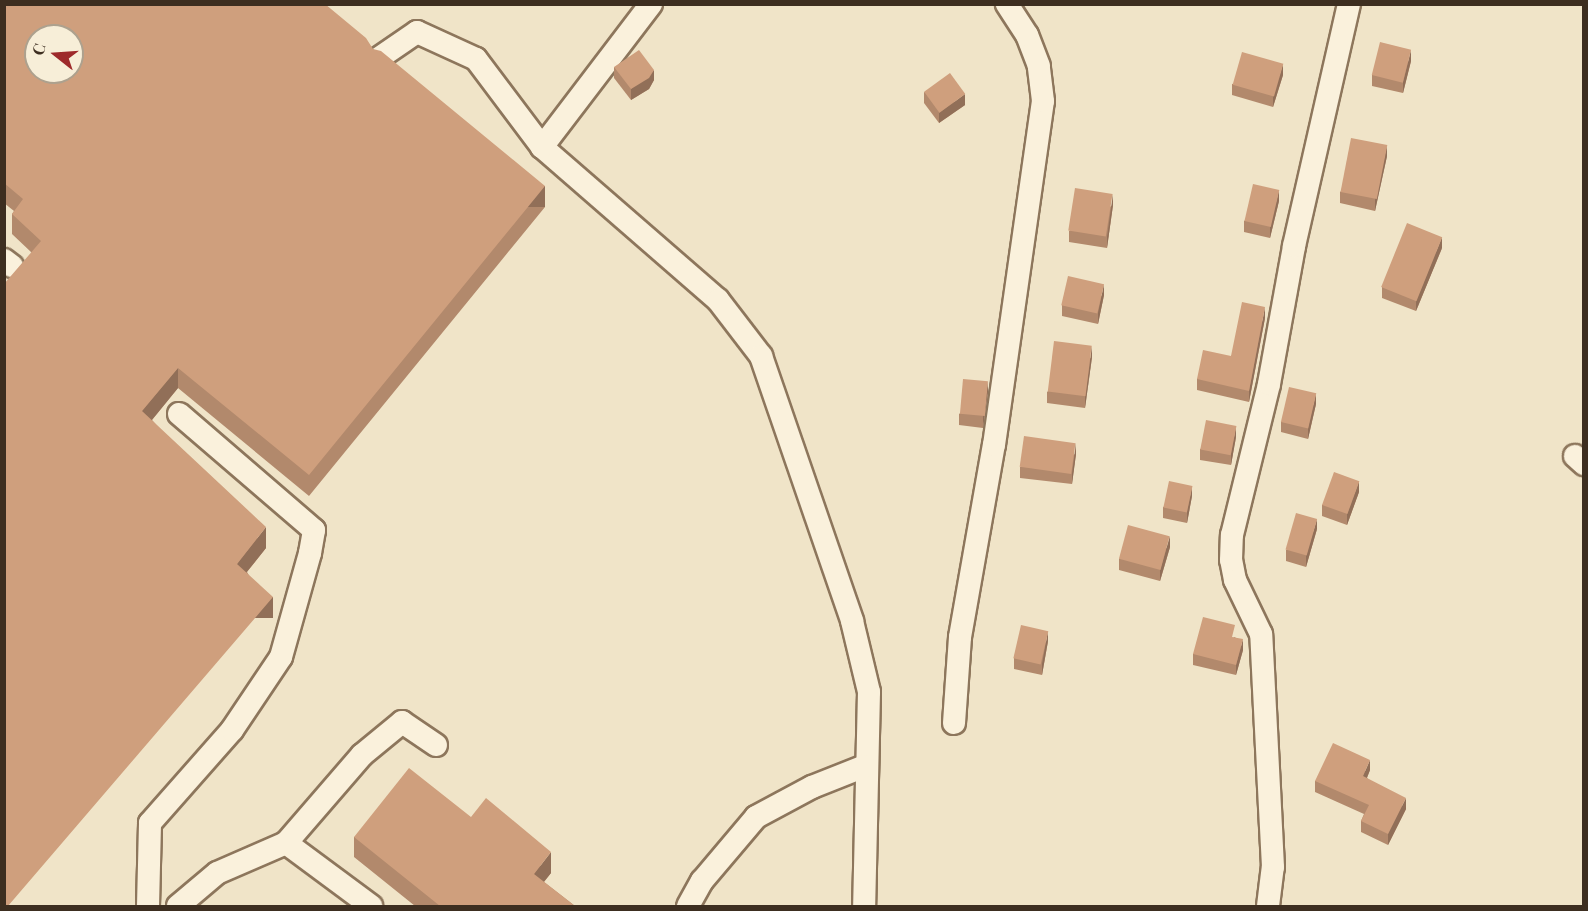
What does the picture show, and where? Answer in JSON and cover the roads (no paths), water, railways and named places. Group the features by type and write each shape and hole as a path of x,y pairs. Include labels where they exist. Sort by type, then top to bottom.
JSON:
{"street":[{"path":"542,147 651,4"},
{"path":"954,723 960,637 994,445 1043,101 1039,66 1027,35 1007,4"},
{"path":"1268,906 1273,867 1261,634 1235,580 1231,560 1232,535 1269,384 1294,246 1349,4"},
{"path":"379,58 417,32 476,59 542,147 718,300 761,356 852,621 869,692 865,766 864,906"},
{"path":"148,906 150,823 232,730 281,657 310,553 314,530 179,414"},
{"path":"178,906 217,873 286,843 362,755 402,722 436,745"},
{"path":"688,906 702,881 756,817 812,787 865,766"},
{"path":"286,843 371,906"}]}
